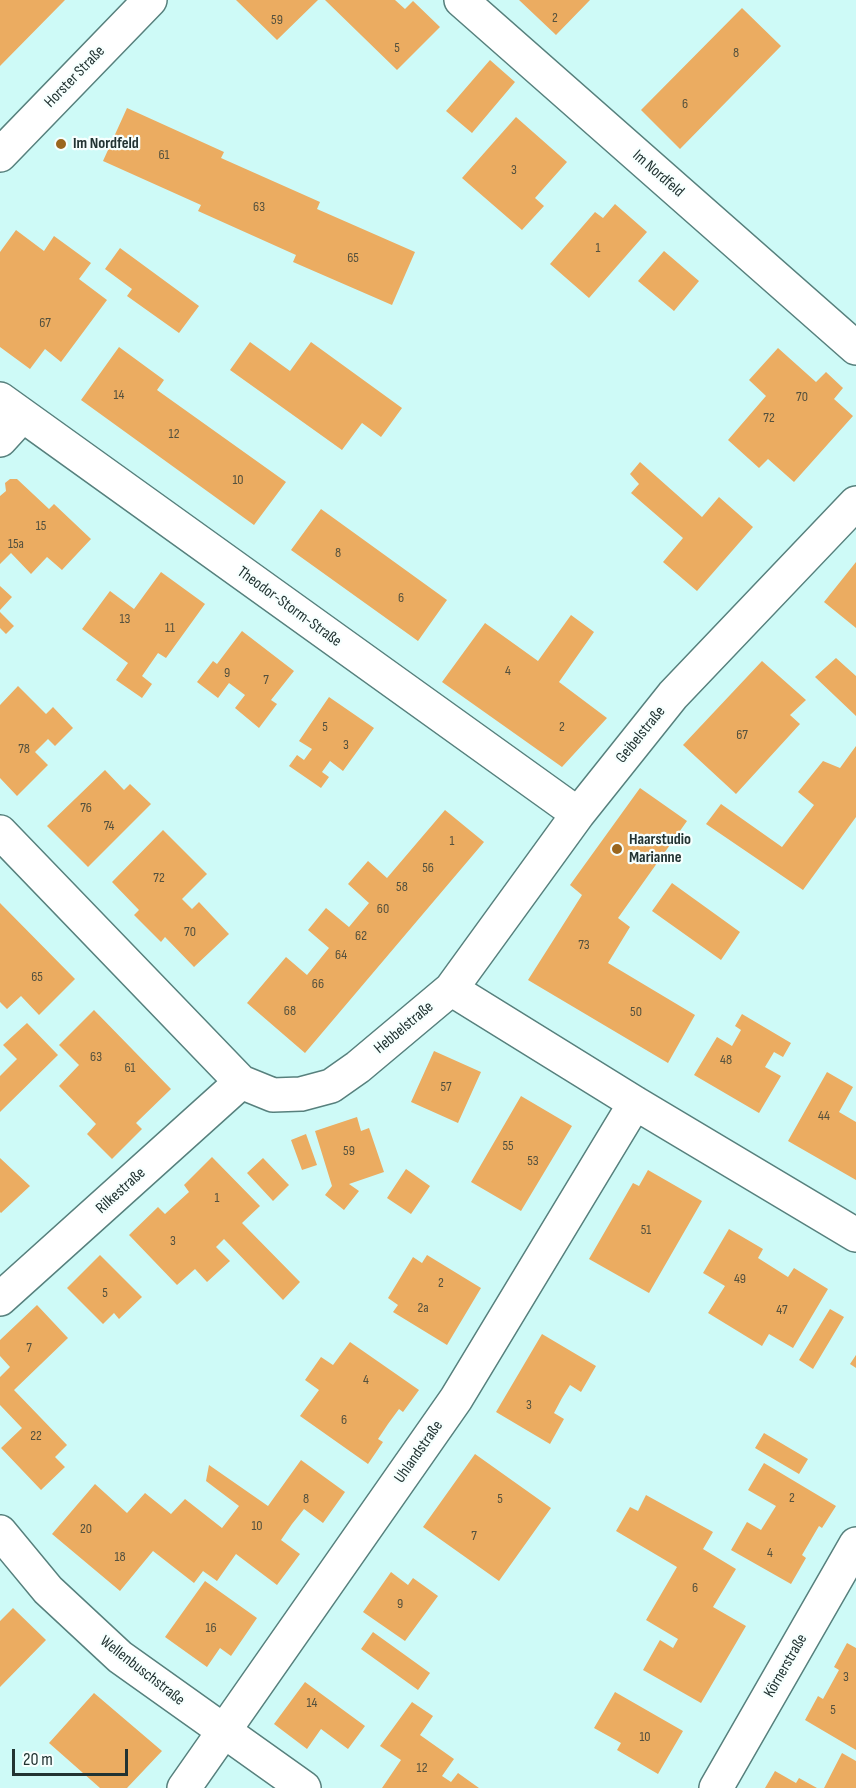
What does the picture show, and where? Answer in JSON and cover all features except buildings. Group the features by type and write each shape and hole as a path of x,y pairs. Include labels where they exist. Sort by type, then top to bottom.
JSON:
{"street":[{"name":"Horster Straße","path":"0,155 150,0"},
{"name":"Im Nordfeld","path":"461,0 856,348"},
{"path":"0,440 11,408"},
{"name":"Theodor-Storm-Straße","path":"11,408 578,814"},
{"name":"Geibelstraße","path":"451,989 578,814 673,695 856,503"},
{"name":"Hebbelstraße","path":"0,832 242,1082 273,1095 300,1094 331,1086 358,1067 451,989"},
{"path":"451,989 635,1103 856,1235"},
{"name":"Rilkestraße","path":"0,1299 242,1082"},
{"name":"Uhlandstraße","path":"184,1788 456,1399 635,1103"},
{"name":"Wellenbuschstraße","path":"0,1532 48,1590 120,1657 222,1732 304,1788"},
{"name":"Körnerstraße","path":"716,1788 856,1544"}],"place":[{"name":"Im Nordfeld","path":"61,144"},
{"name":"Haarstudio Marianne","path":"617,849"}]}
